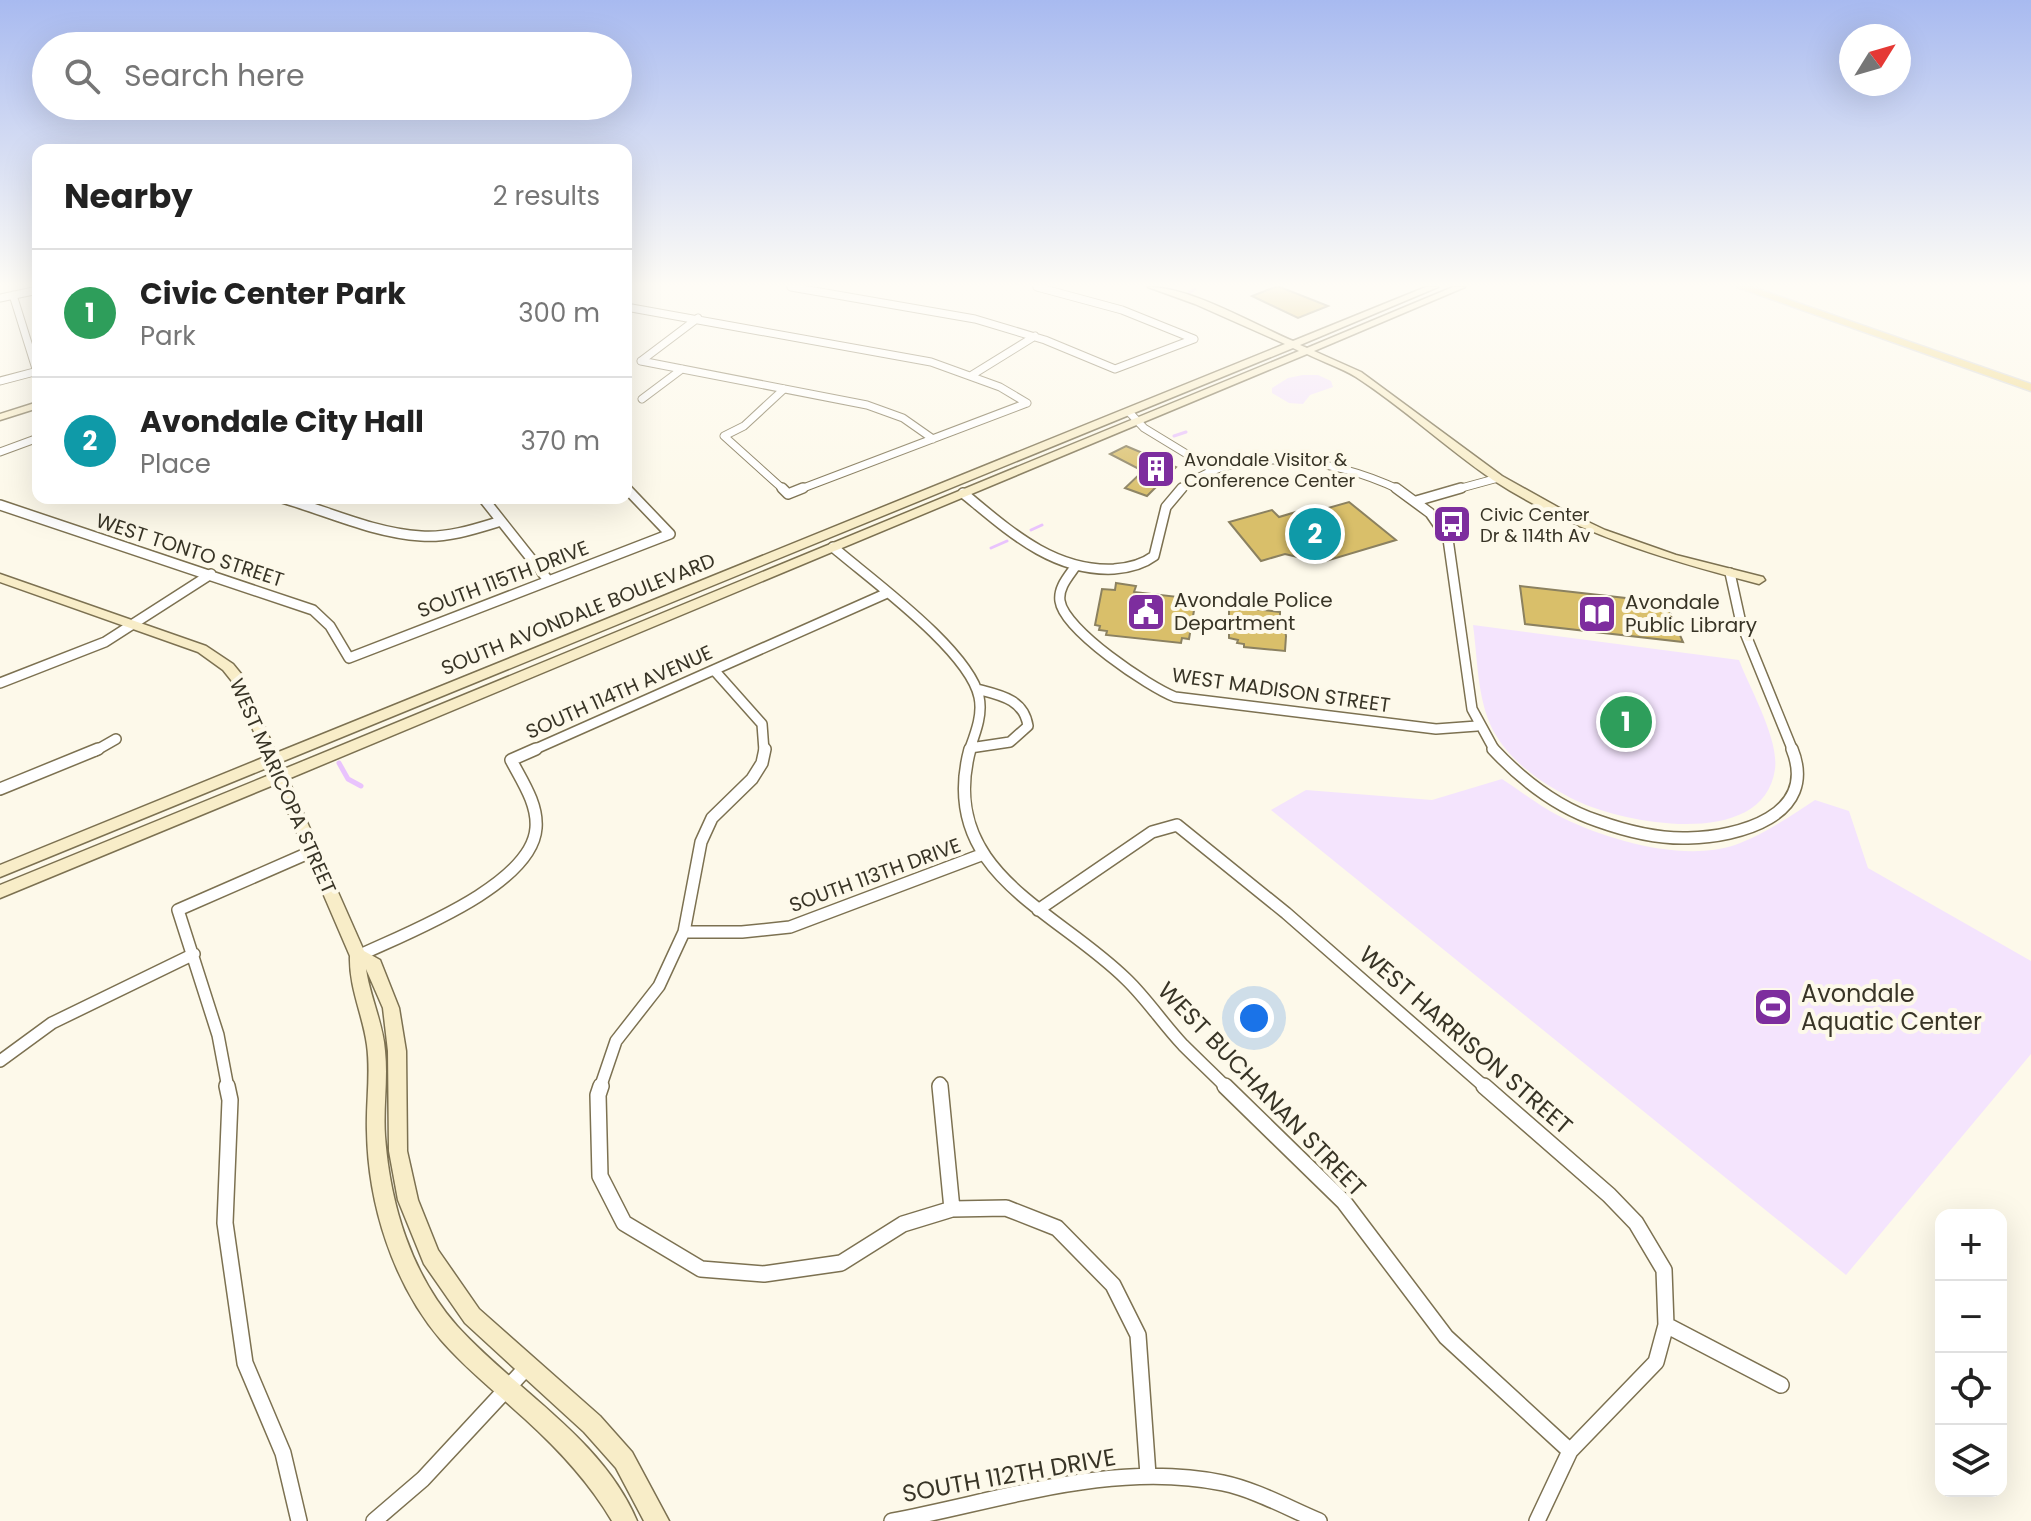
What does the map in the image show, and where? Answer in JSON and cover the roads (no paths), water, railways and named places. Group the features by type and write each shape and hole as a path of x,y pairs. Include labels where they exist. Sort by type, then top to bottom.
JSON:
{"main road":[{"name":"SOUTH AVONDALE BOULEVARD","path":"0,892 963,493 1134,416 1172,394 1261,358"},
{"path":"1134,416 1288,358"},
{"path":"1324,358 1371,382 1498,478 1601,532 1672,557 1759,580"},
{"path":"1945,358 2031,388"},
{"path":"1,416 32,407"},
{"name":"SOUTH AVONDALE BOULEVARD","path":"0,871 951,484 1134,416"},
{"path":"951,484 963,493"},
{"name":"WEST MARICOPA STREET","path":"0,578 202,649 228,667 249,702 358,956 356,973 372,1018 377,1054 376,1131 380,1187 397,1242 435,1315 466,1352 567,1441 625,1521"},
{"name":"WEST MARICOPA STREET","path":"358,956 374,965 391,1008 397,1051 395,1126 398,1151 408,1200 431,1257 472,1316 592,1424 624,1460 657,1521"}],"street":[{"path":"645,358 641,361 888,412 933,439"},
{"path":"784,389 744,426 724,436 788,494 1027,403 972,375 910,358"},
{"path":"972,375 999,358"},
{"path":"1088,358 1115,369 1144,358"},
{"path":"642,399 682,369"},
{"path":"0,381 32,373"},
{"path":"1134,416 1145,429 1213,470"},
{"path":"0,452 32,440"},
{"path":"963,493 1034,548 1075,567 1114,569 1150,558 1161,542 1164,512 1171,500 1194,480 1213,470 1253,463 1313,463 1366,475 1416,501 1433,515 1448,539 1457,614 1477,726 1493,751 1518,775 1549,797 1584,815 1621,829 1688,840 1748,830 1772,817 1789,802 1798,784 1797,762 1741,623 1730,573"},
{"path":"1416,501 1498,478"},
{"name":"SOUTH 115TH DRIVE","path":"349,658 670,534 632,494"},
{"path":"304,504 421,536 467,532 501,521"},
{"path":"488,504 548,580"},
{"name":"WEST TONTO STREET","path":"0,505 12,512 211,574 313,610 330,626 349,658"},
{"path":"833,547 953,654 977,689 1014,700 1023,709 1028,726 1023,735 1002,746 970,748"},
{"name":"WEST MADISON STREET","path":"1075,567 1059,595 1059,606 1074,625 1163,693 1436,729 1477,726"},
{"path":"0,683 69,658 135,625 211,574"},
{"name":"SOUTH 114TH AVENUE","path":"358,956 474,899 514,869 534,840 534,803 511,760 885,594"},
{"path":"714,670 762,724 766,743 762,763 752,779 712,818 701,842 684,932 659,986 616,1041 598,1095 600,1176 624,1223 701,1269 764,1274 841,1263 903,1224 952,1209 1006,1208 1057,1228 1113,1285 1138,1335 1148,1475"},
{"name":"WEST BUCHANAN STREET","path":"977,689 980,720 970,748 962,800 968,826 981,855 998,876 1126,979 1183,1045 1344,1202 1446,1337 1570,1451"},
{"path":"0,789 86,756 116,739"},
{"name":"WEST HARRISON STREET","path":"1038,910 1152,832 1177,825 1286,913 1609,1195 1636,1223 1664,1270 1666,1325"},
{"path":"299,1521 283,1453 245,1363 225,1223 230,1100 218,1035 178,910 313,851"},
{"name":"SOUTH 113TH DRIVE","path":"684,932 742,932 790,927 981,855"},
{"path":"0,1061 52,1023 194,954"},
{"path":"940,1083 952,1209"},
{"path":"1537,1521 1570,1451 1656,1362 1666,1325 1781,1385"},
{"path":"374,1521 423,1479 527,1367"},
{"name":"SOUTH 112TH DRIVE","path":"892,1521 949,1512 1042,1489 1148,1475 1224,1483 1319,1521"}],"waterway":[{"path":"1174,436 1186,432"},
{"path":"1031,530 1042,525"},
{"path":"991,548 1007,541"},
{"path":"339,763 348,779 361,786"}],"place":[{"name":"Avondale Visitor & Conference Center","path":"1156,469"},
{"name":"Civic Center Dr & 114th Av","path":"1452,524"},
{"name":"Avondale City Hall","path":"1315,534"},
{"name":"Avondale Police Department","path":"1146,612"},
{"name":"Avondale Public Library","path":"1597,614"},
{"name":"Civic Center Park","path":"1626,722"},
{"name":"Avondale Aquatic Center","path":"1773,1007"}]}
